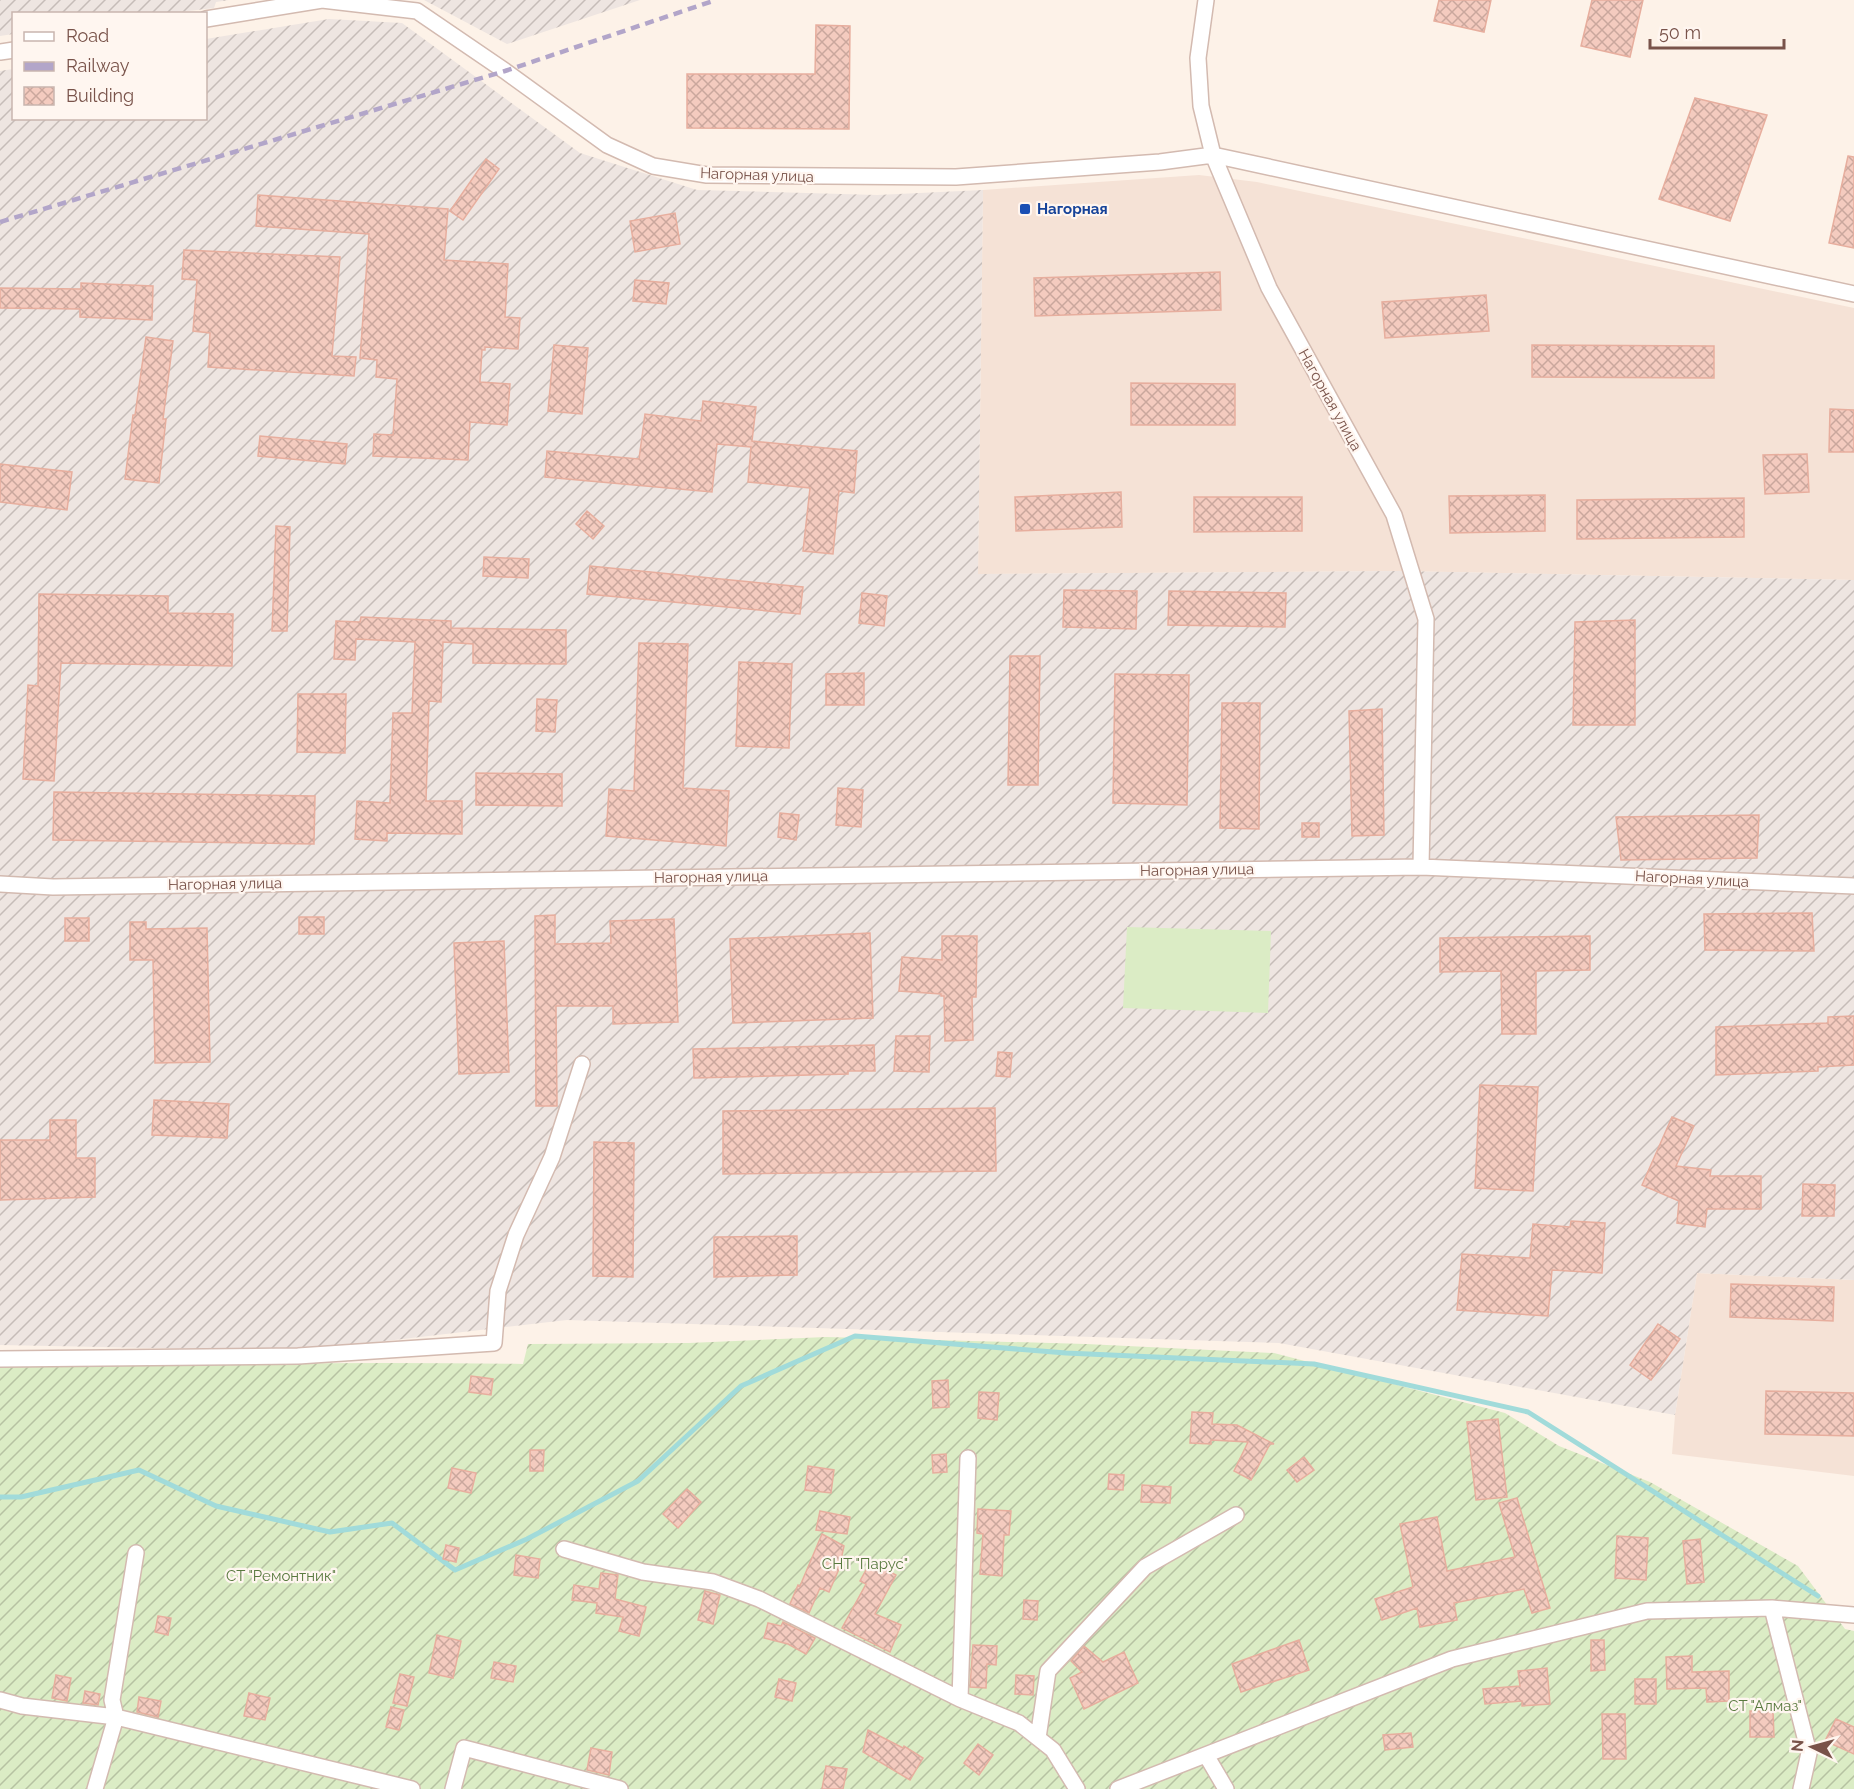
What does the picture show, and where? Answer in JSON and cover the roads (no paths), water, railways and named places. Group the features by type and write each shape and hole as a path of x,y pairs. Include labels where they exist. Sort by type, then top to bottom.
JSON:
{"street":[{"name":"Нагорная улица","path":"207,19 322,0 417,11 506,71 607,145 653,166 707,175 956,177 1160,162 1213,155 1854,294"},
{"path":"1206,0 1198,58 1201,106 1213,155"},
{"name":"Нагорная улица","path":"1213,155 1269,288 1394,515 1426,619 1421,867"},
{"name":"Нагорная улица","path":"0,884 53,887 1421,867 1854,886"},
{"path":"0,1359 298,1356 494,1343 498,1291 516,1234 552,1157 582,1064"},
{"path":"960,1699 968,1458"},
{"path":"1038,1738 1048,1671 1145,1567 1236,1515"},
{"path":"564,1549 643,1572 713,1582 759,1599 960,1699 1018,1723 1053,1750 1077,1789"},
{"path":"95,1789 116,1717 112,1700 136,1553"},
{"path":"1772,1608 1809,1753 1801,1789"},
{"path":"1118,1789 1452,1659 1647,1611 1772,1608 1854,1615"},
{"path":"0,1700 22,1706 116,1717 412,1789"},
{"path":"453,1789 464,1748 620,1789"},
{"path":"1206,1755 1226,1789"}],"waterway":[{"path":"0,1497 21,1497 139,1470 216,1506 330,1532 392,1523 455,1570 527,1539 638,1481 741,1386 855,1336 1066,1353 1314,1364 1528,1412 1818,1596"}],"railway":[{"path":"0,222 505,71 716,0"}],"place":[{"name":"Нагорная","path":"1025,209"}],"park label":[{"name":"СНТ \"Парус\"","path":"865,1564"},
{"name":"СТ \"Ремонтник\"","path":"281,1576"},
{"name":"СТ \"Алмаз\"","path":"1765,1706"}]}
